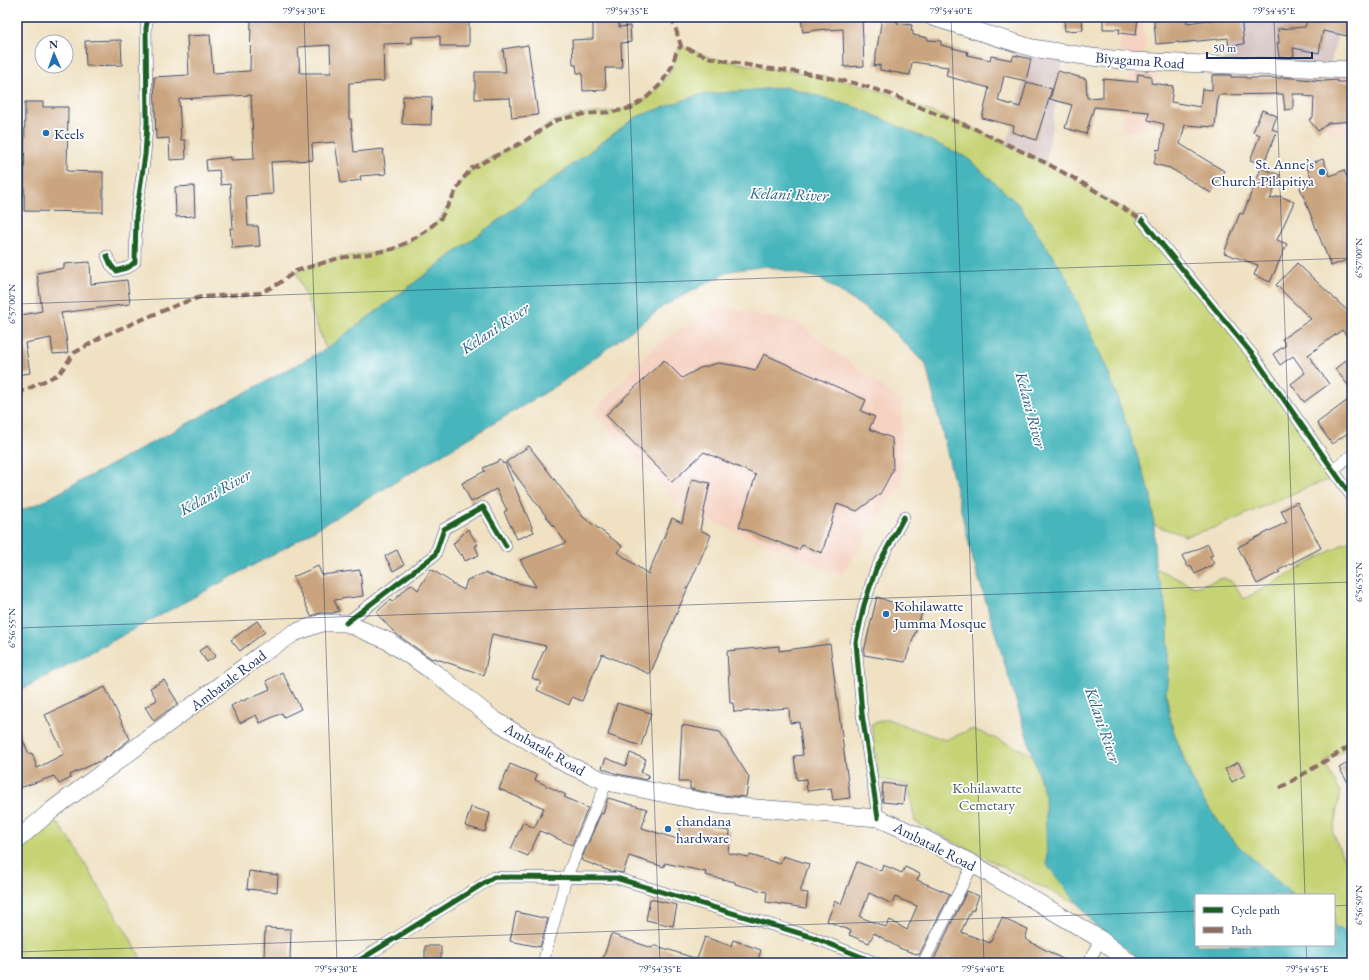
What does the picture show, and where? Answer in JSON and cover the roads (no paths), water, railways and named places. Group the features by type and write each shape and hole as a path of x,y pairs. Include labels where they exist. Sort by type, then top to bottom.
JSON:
{"main road":[{"name":"Biyagama Road","path":"932,17 1032,48 1091,57 1133,61 1352,70"},
{"name":"Ambatale Road","path":"17,840 52,810 263,653 294,632 321,623 346,622 388,641 438,675 493,719 566,764 607,782 720,805 878,818 973,864 1100,939 1130,963"}],"street":[{"path":"107,256 111,265 116,271 135,262 136,216 145,155 147,124 146,42 148,17"},
{"path":"1142,220 1252,354 1352,497"},
{"path":"1333,470 1352,455"},
{"path":"346,622 435,555 444,529 483,507 506,546"},
{"path":"878,818 862,714 856,642 864,605 876,569 904,517"},
{"path":"543,963 566,878 607,782"},
{"path":"923,963 973,864"},
{"path":"355,963 494,877 616,878 812,937 877,963"},
{"path":"1089,963 1100,939"}],"water":[{"name":"Kelani River","path":"787,87 858,108 966,157 1018,204 1066,276 1109,374 1151,496 1154,525 1155,568 1163,593 1168,625 1168,668 1166,693 1171,724 1192,780 1205,803 1233,841 1292,894 1195,894 1195,946 1335,946 1335,927 1352,934 1352,963 1144,963 1094,924 1047,865 1045,796 973,560 926,365 882,320 821,279 767,266 730,271 664,306 558,385 278,552 17,692 17,512 40,503 326,349 636,117 698,95"}],"place":[{"name":"Keels","path":"46,133"},
{"name":"St. Anne’s Church-Pilapitiya","path":"1322,172"},
{"name":"Kohilawatte Jumma Mosque","path":"886,614"},
{"name":"chandana hardware","path":"668,829"}],"park label":[{"name":"Kohilawatte Cemetary","path":"987,796"}]}
